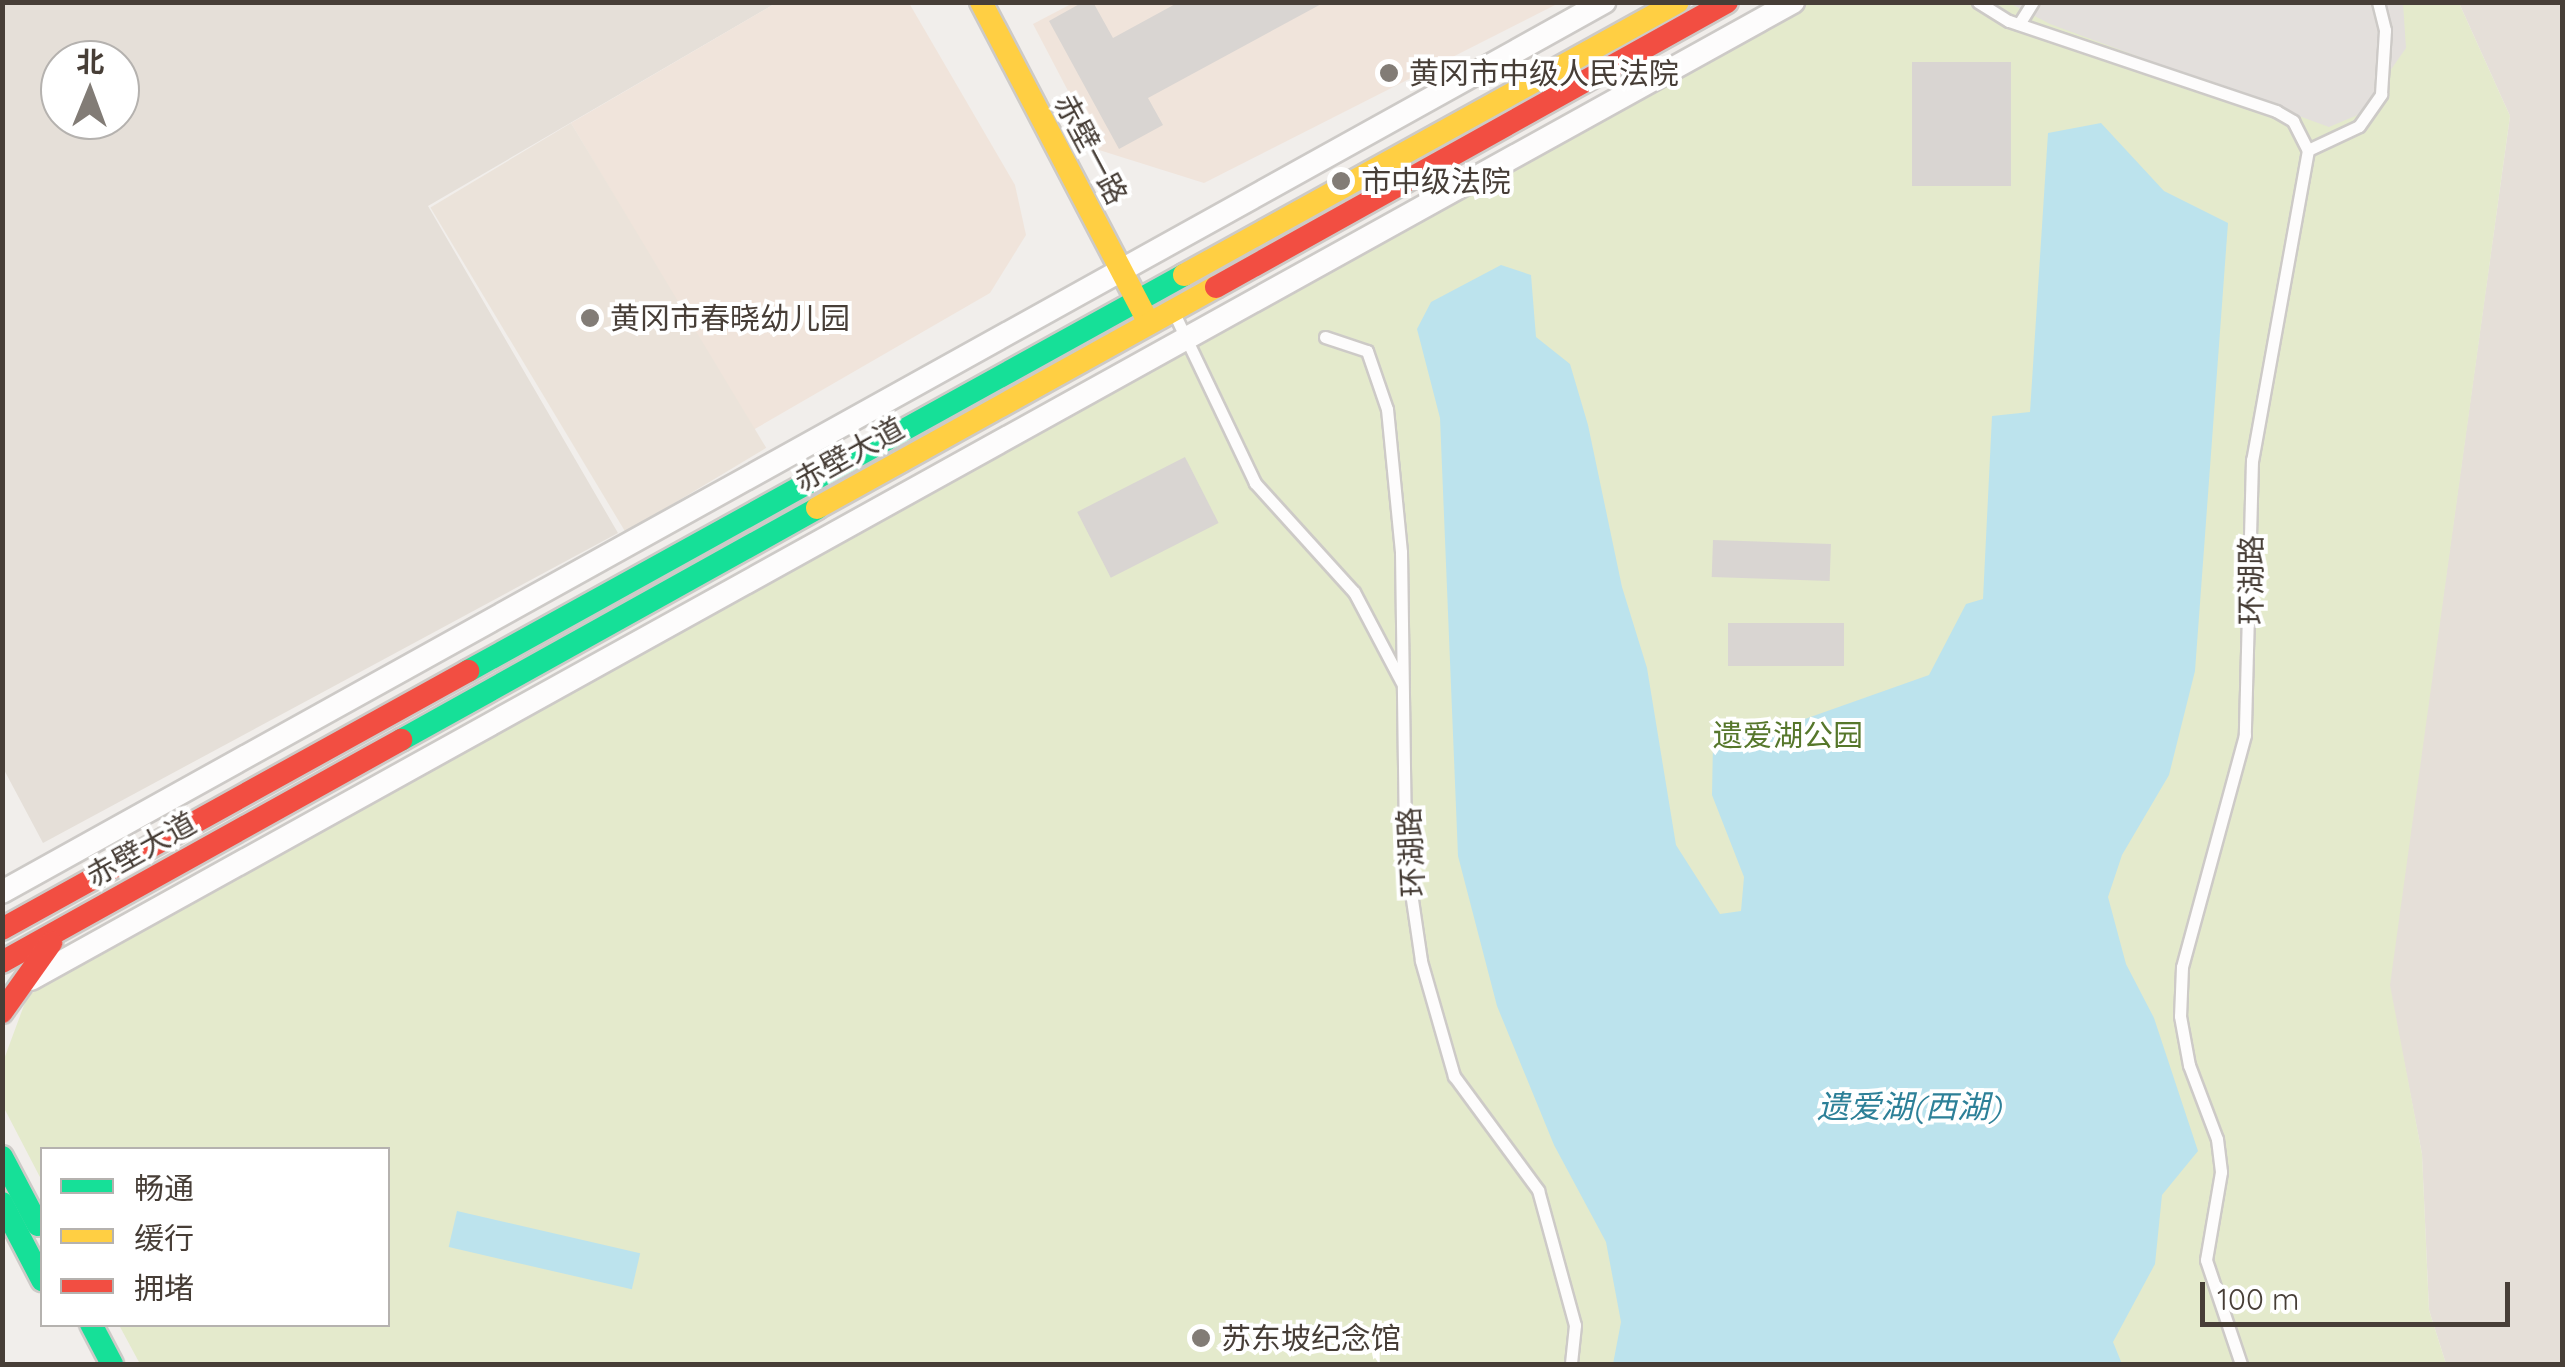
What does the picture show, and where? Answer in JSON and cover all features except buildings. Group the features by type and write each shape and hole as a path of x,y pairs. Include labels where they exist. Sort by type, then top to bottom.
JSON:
{"main road":[{"name":"赤壁一路","path":"981,2 1143,312"},
{"name":"赤壁大道","path":"2,962 1143,312 1678,2"},
{"name":"赤壁大道","path":"2,929 1143,312 1172,309 1726,2"},
{"path":"2,904 66,894"},
{"path":"2,1012 15,988 76,920"},
{"path":"2,1157 40,1230"},
{"path":"2,1203 40,1276"},
{"path":"68,1327 87,1364"},
{"path":"93,1327 112,1364"}],"street":[{"path":"2,892 1120,270 1580,8 1604,2"},
{"path":"15,988 1793,2"}],"lane":[{"path":"1978,2 2019,24 2276,111 2294,121 2308,150 2359,126 2382,94 2385,30 2378,2"},
{"path":"2019,24 2033,2"},
{"name":"环湖路","path":"2240,1364 2206,1260 2221,1172 2216,1140 2188,1065 2181,984 2246,735 2252,460 2308,150"},
{"path":"1172,309 1255,483 1354,592 1404,689"},
{"name":"环湖路","path":"1325,337 1367,351 1388,409 1404,689 1406,852 1421,961 1454,1076 1538,1190 1575,1325 1571,1364"}],"shaded area":[{"name":"黄冈市中级人民法院","path":"1075,2 1559,3 1204,183 1099,150 1033,24"},
{"path":"2,3 776,3 428,206 618,533 43,843 2,766"},
{"path":"776,3 909,3 1015,185 1026,235 990,293 753,430 571,123"},
{"path":"2009,3 2403,3 2406,48 2360,114 2329,127 2050,24"},
{"path":"2459,3 2562,3 2562,1364 2446,1364 2429,1310 2422,1154 2389,985 2510,116"},
{"name":"黄冈市春晓幼儿园","path":"571,123 766,448 626,532 430,207"}],"green space":[{"name":"遗爱湖公园","path":"1809,3 2459,3 2510,116 2390,985 2422,1154 2429,1310 2446,1364 140,1364 120,1327 390,1327 390,1147 40,1147 40,1177 3,1106 3,1062 27,997 55,976"}],"water":[{"name":"遗爱湖(西湖)","path":"2101,123 2164,191 2228,223 2195,671 2169,775 2122,855 2108,897 2126,964 2154,1018 2198,1151 2162,1195 2155,1264 2113,1342 2122,1364 1613,1364 1621,1322 1606,1242 1554,1145 1497,1006 1458,856 1440,418 1417,329 1431,302 1501,265 1531,275 1536,337 1570,364 1588,425 1622,587 1647,668 1676,845 1720,914 1741,911 1744,877 1712,795 1713,742 1733,727 1765,733 1929,675 1966,604 1983,599 1992,416 2030,412 2048,133"},
{"path":"457,1211 640,1253 632,1289 449,1247"}],"traffic: fast":[{"path":"468,671 1184,275"},
{"path":"401,740 817,508"},
{"path":"2,1157 38,1225"},
{"path":"2,1203 40,1276"},
{"path":"93,1327 112,1364"}],"traffic: slow":[{"path":"981,2 1146,318"},
{"path":"1184,275 1678,2"},
{"path":"817,508 1216,287"}],"traffic: jam":[{"path":"1216,287 1727,2"},
{"path":"2,929 468,671"},
{"path":"2,962 401,740"},
{"path":"2,1012 51,943"}],"place":[{"name":"黄冈市中级人民法院","path":"1389,73"},
{"name":"市中级法院","path":"1341,181"},
{"name":"黄冈市春晓幼儿园","path":"590,318"},
{"name":"苏东坡纪念馆","path":"1201,1338"}]}
